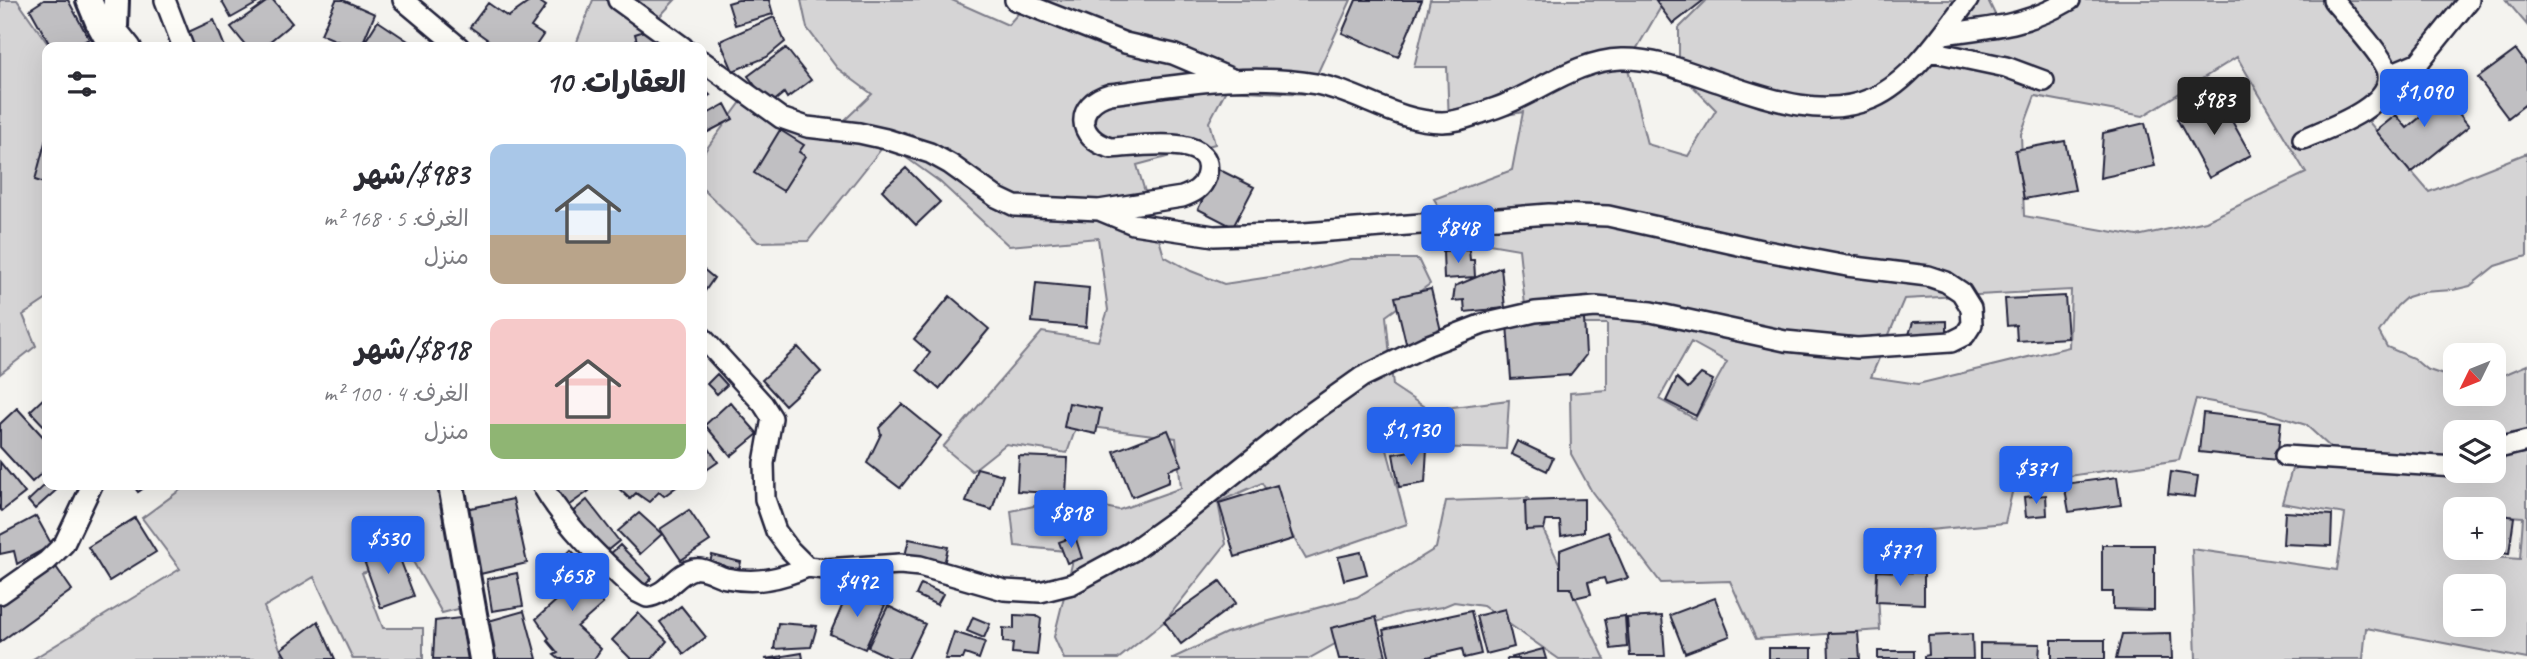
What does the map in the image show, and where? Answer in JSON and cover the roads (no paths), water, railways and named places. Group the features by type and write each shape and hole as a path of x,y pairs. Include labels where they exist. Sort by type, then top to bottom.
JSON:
{"main road":[{"path":"116,0 116,41"},
{"path":"89,1 116,41"},
{"path":"453,490 482,659"}],"street":[{"path":"165,0 181,42"},
{"path":"403,0 453,42"},
{"path":"618,0 676,42"},
{"path":"1015,0 1043,4 1125,43 1173,54 1231,79"},
{"path":"707,65 757,102 794,123 859,133 930,153 996,197 1015,206 1099,210 1182,197 1195,192 1203,184 1207,172 1204,159 1193,148 1180,144 1111,148 1100,146 1083,123 1083,114 1088,105 1110,93 1231,79 1315,84 1344,92 1414,119 1443,122 1460,120 1507,104 1587,65 1618,59 1661,63 1784,102 1832,106 1873,98 1903,77 1930,51 1968,0"},
{"path":"1943,34 2021,23 2070,0"},
{"path":"2303,139 2368,108 2383,93 2388,75 2382,61 2333,0"},
{"path":"2388,75 2419,62 2469,0"},
{"path":"1930,51 2006,67 2044,81"},
{"path":"545,490 556,511 575,533 637,592 647,597 665,591 692,569 701,569 724,578 751,581 783,577 807,567 825,569 900,564 920,566 1004,590 1040,592 1072,584 1131,552 1300,421 1362,377 1426,346 1483,324 1535,312 1596,307 1651,312 1785,341 1857,348 1951,342 1965,335 1972,324 1971,308 1961,292 1946,282 1928,276 1847,266 1608,216 1549,214 1304,233 1214,236 1133,224 1099,210"},
{"path":"707,342 763,404 772,418 764,463 765,499 776,531 807,567"},
{"path":"2506,446 2527,441"},
{"path":"2285,456 2443,466"},
{"path":"0,594 47,561 64,544 90,490"}]}
